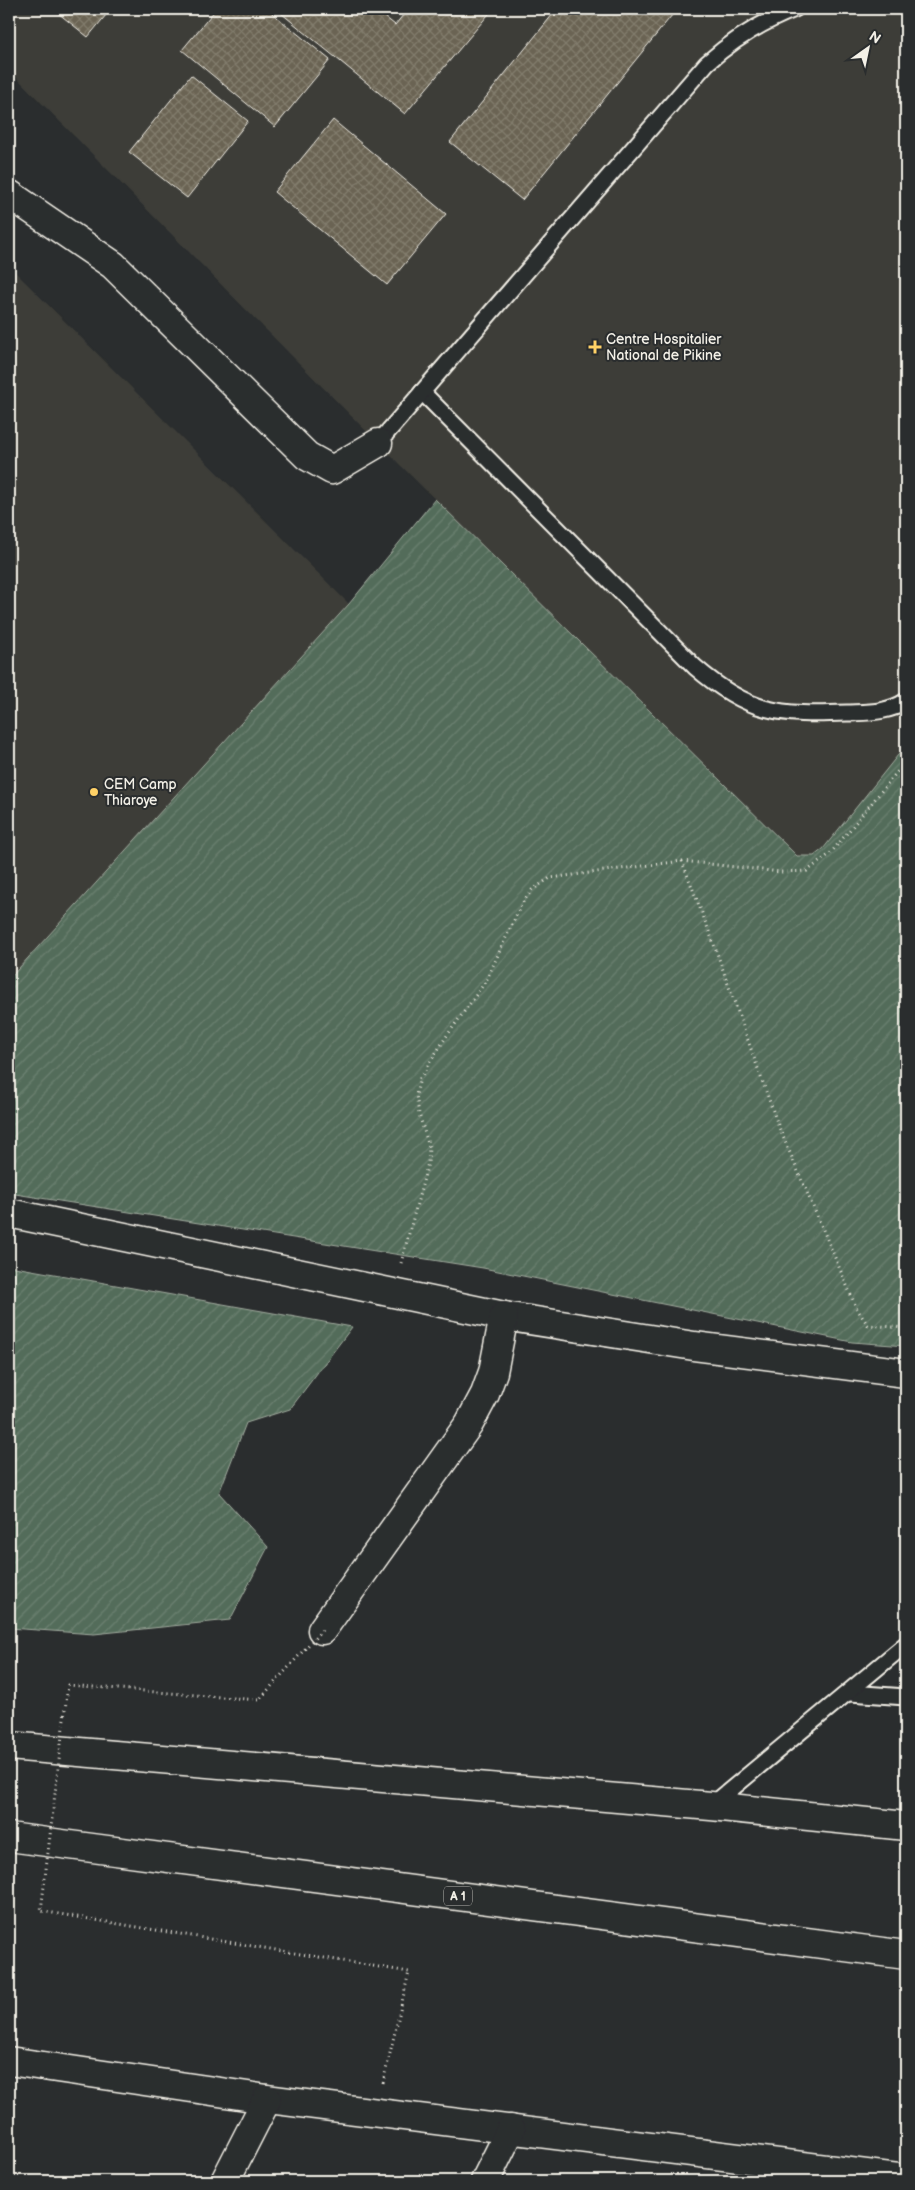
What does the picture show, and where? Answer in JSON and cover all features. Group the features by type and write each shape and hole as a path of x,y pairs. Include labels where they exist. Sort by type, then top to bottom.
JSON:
{"main road":[{"path":"9,194 113,266 307,456 332,470 378,443"},
{"path":"9,1213 504,1316 694,1346 906,1373"},
{"path":"322,1630 469,1424 485,1394 493,1372 504,1316"},
{"path":"9,1746 712,1806 906,1826"},
{"name":"A 1","path":"9,1837 906,1955"},
{"path":"10,2063 267,2099 511,2130 753,2171 906,2179"},
{"path":"225,2181 267,2099"},
{"path":"485,2181 511,2130"}],"lane":[{"path":"378,443 708,63 728,44 750,30 795,9"},
{"path":"422,392 695,667 718,687 749,704 776,712 804,715 883,712 906,701"},
{"path":"712,1806 850,1693 906,1644"},
{"path":"850,1693 906,1697"}],"path":[{"path":"392,1292 428,1163 429,1147 419,1114 416,1095 420,1078 446,1036 486,981 521,905 532,890 550,878 682,861 781,872 807,871 830,854 906,761"},
{"path":"682,861 712,939 778,1125 857,1309 868,1325 906,1328"},
{"path":"322,1630 259,1700 68,1685 40,1911 409,1972 376,2113"}],"shaded area":[{"name":"Centre Hospitalier National de Pikine","path":"9,9 906,9 906,747 823,849 814,856 797,856 378,443 9,70"},
{"name":"CEM Camp Thiaroye","path":"9,266 349,604 9,979"}],"green space":[{"path":"435,499 797,856 814,856 823,849 906,745 906,1346 852,1342 483,1268 9,1193 9,979 349,604"},
{"path":"9,1266 352,1327 290,1409 246,1423 219,1493 268,1547 230,1620 94,1634 9,1628"}],"building":[{"path":"53,9 111,9 88,37"},
{"path":"216,9 267,9 330,60 275,127 182,50"},
{"path":"276,9 375,9 395,25 408,9 493,9 405,114"},
{"path":"557,9 677,9 522,200 450,142"},
{"path":"191,75 248,121 187,198 129,152"},
{"path":"333,120 446,214 387,285 274,192"}],"place":[{"name":"Centre Hospitalier National de Pikine","path":"595,347"},
{"name":"CEM Camp Thiaroye","path":"94,792"}]}
